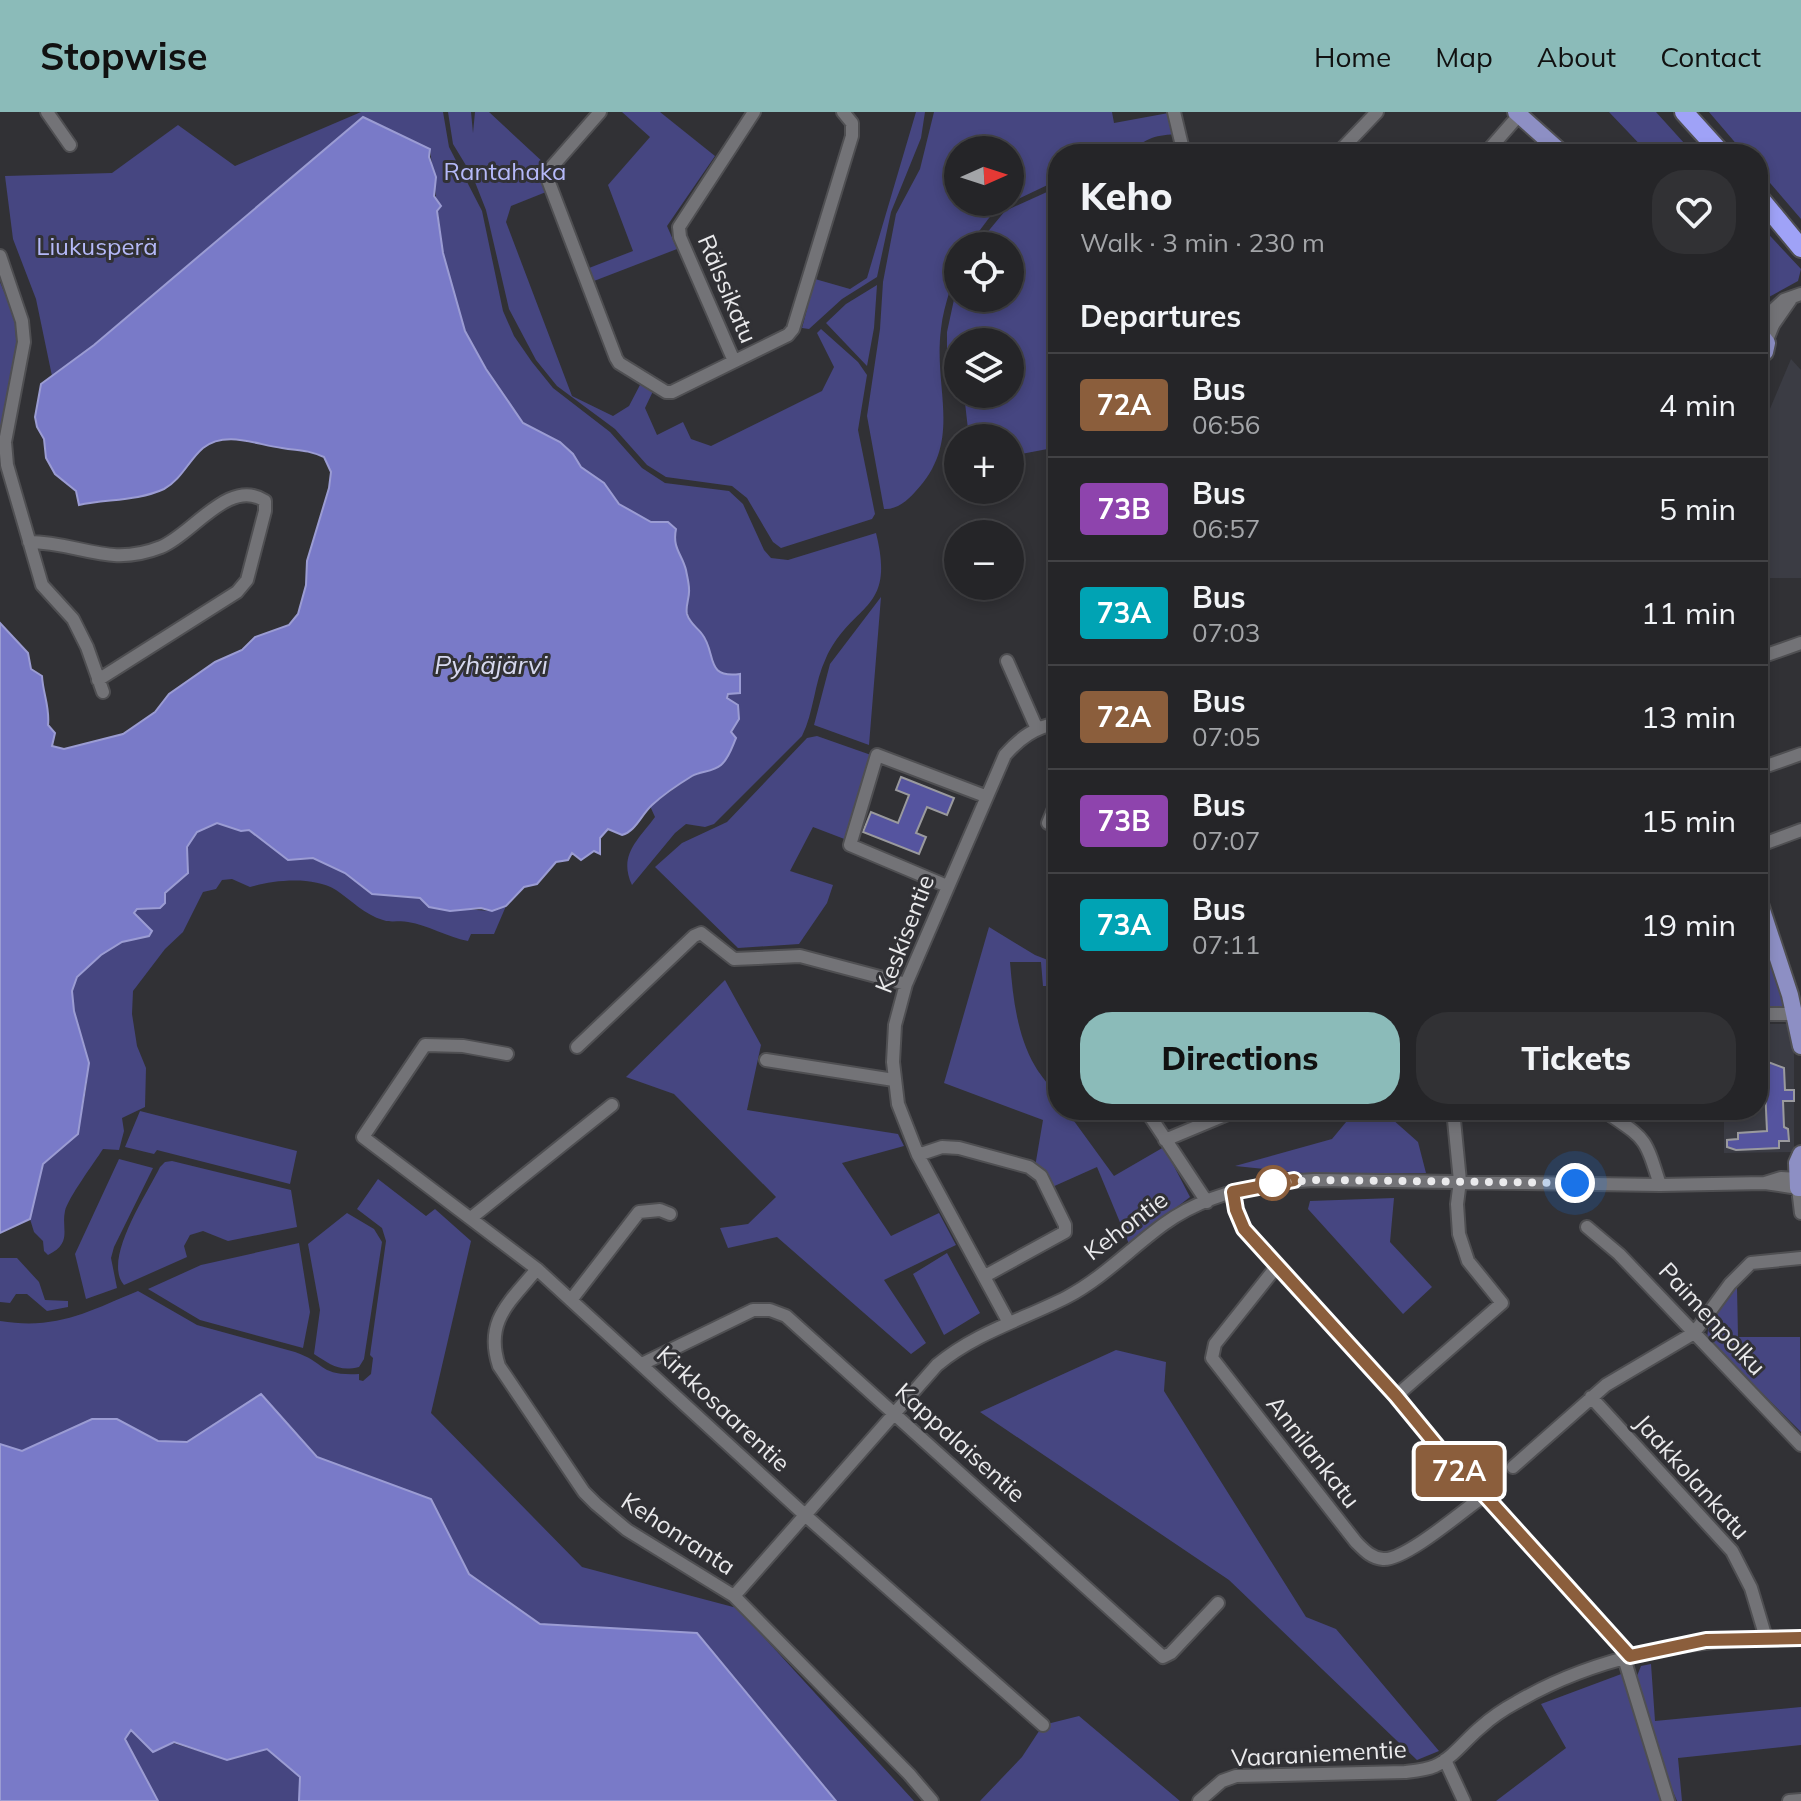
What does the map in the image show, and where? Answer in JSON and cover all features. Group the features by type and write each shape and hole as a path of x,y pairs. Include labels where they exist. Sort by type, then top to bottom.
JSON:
{"highway":[{"path":"1684,112 1713,144"},
{"path":"1768,208 1801,248"}],"main road":[{"path":"1518,113 1552,144"},
{"path":"1768,929 1795,1014 1801,1046"},
{"path":"1799,1183 1797,1163 1801,1154"}],"street":[{"path":"47,112 70,145"},
{"path":"600,112 550,169 548,180 616,358 619,363 666,392 672,392 788,335 793,329 852,136 852,123 843,112"},
{"name":"Rälssikatu","path":"734,361 680,237 679,227 754,112"},
{"path":"1174,112 1182,144"},
{"path":"1347,144 1377,112"},
{"path":"1493,144 1518,113"},
{"path":"0,256 2,273 19,309 24,342 5,458 29,542 42,585 73,619 101,686 237,592 247,580 265,501 257,495 238,494 225,499 198,524 165,546 129,555 93,555 50,542 29,542"},
{"path":"1768,315 1784,300 1796,297"},
{"path":"1768,330 1796,297"},
{"path":"1768,655 1801,643"},
{"path":"1007,661 1037,729"},
{"name":"Keskisentie","path":"1008,1321 918,1155 898,1104 894,1080 895,1025 906,984 1005,755 1017,742 1048,726"},
{"path":"1768,766 1801,754"},
{"path":"947,886 850,845 877,755 985,796"},
{"path":"1768,842 1801,830"},
{"path":"577,1047 694,936 701,933 734,959 800,956 906,984"},
{"path":"1768,1014 1795,1014"},
{"name":"Kirkkosaarentie","path":"507,1054 463,1046 425,1045 363,1137 537,1269 806,1516 1043,1725"},
{"path":"766,1060 894,1080"},
{"path":"471,1218 612,1105"},
{"path":"1152,1120 1207,1202"},
{"path":"1165,1140 1202,1120"},
{"path":"1396,1396 1502,1303 1468,1261 1461,1244 1457,1214 1460,1181 1455,1120"},
{"path":"1618,1120 1640,1134 1649,1150 1660,1185"},
{"path":"918,1155 942,1147 959,1148 1029,1167 1041,1176 1065,1225 1065,1232 985,1276"},
{"name":"Kehontie","path":"734,1596 937,1365 958,1348 1008,1321 1067,1297 1108,1270 1164,1224 1207,1202 1233,1192 1294,1180 1660,1185 1765,1183 1781,1178 1799,1183"},
{"path":"1799,1183 1801,1213"},
{"path":"1233,1192 1244,1229 1627,1657 1668,1801"},
{"path":"571,1300 639,1212 660,1210 670,1214"},
{"name":"Paimenpolku","path":"1587,1227 1619,1254 1801,1445"},
{"path":"1513,1467 1591,1397 1694,1333 1730,1284 1751,1263 1801,1258"},
{"name":"Annilankatu","path":"1277,1266 1215,1344 1212,1358 1356,1542 1369,1555 1385,1559 1403,1553 1485,1495"},
{"name":"Kehonranta","path":"537,1269 506,1308 492,1342 499,1366 584,1492 627,1530 734,1596 932,1801"},
{"name":"Kappalaisentie","path":"642,1364 753,1310 770,1310 786,1316 1163,1657 1171,1653 1218,1603"},
{"name":"Jaakkolankatu","path":"1591,1397 1732,1551 1751,1588 1766,1638"},
{"path":"1464,1801 1445,1760 1483,1725 1517,1702 1566,1679 1627,1657 1706,1640 1801,1638"},
{"name":"Vaaraniementie","path":"1199,1801 1222,1781 1236,1776 1405,1772 1432,1768 1445,1760"},
{"path":"1789,1801 1801,1800"}],"shaded area":[{"path":"1791,359 1801,370 1801,578 1768,578 1768,414"},
{"path":"1768,1024 1794,1024 1794,1152 1724,1153 1724,1120 1768,1120"}],"green space":[{"name":"Liukusperä","path":"361,112 443,112 449,147 482,211 503,311 514,336 553,388 610,432 642,468 665,483 729,491 743,504 764,550 771,558 788,560 876,533 881,559 876,593 826,658 802,736 714,824 705,827 686,824 675,833 632,885 627,865 629,856 655,817 650,806 692,776 719,767 731,732 727,699 740,674 727,676 716,669 702,634 694,628 687,612 689,589 668,522 651,522 619,504 604,483 581,467 560,442 523,423 486,369 465,331 443,253 430,149 94,345 52,376 36,299 13,239 5,176 112,173 178,125 235,166"},
{"name":"Rantahaka","path":"448,112 471,112 473,133 475,112 489,112 545,164 538,172 546,192 511,206 506,222 572,396 613,416 629,406 641,383 654,389 645,408 657,435 683,422 691,439 711,446 822,391 834,367 817,333 821,329 858,362 867,375 858,430 875,514 872,519 781,548 773,542 747,498 732,486 666,477 647,465 615,429 557,386 536,360 509,309 486,210 473,177 453,144"},
{"path":"622,112 660,112 715,156 667,226 677,249 594,281 589,268 633,251 608,185 650,137"},
{"path":"916,112 925,112 921,138 891,212 877,277 842,299 809,329 802,328 815,279 850,289 867,278"},
{"path":"934,112 1112,112 1114,123 1174,112 1178,134 1152,138 1141,144 1048,144 1048,185 1024,196 1024,136 944,136 944,216 990,216 978,232 944,232 944,312 940,351 943,434 939,454 930,473 912,495 905,502 888,509 884,509 867,416 880,329 883,282 896,214 920,169"},
{"path":"1609,112 1656,112 1685,144 1639,144"},
{"path":"1709,112 1801,112 1801,219 1768,181 1768,144 1736,144"},
{"path":"1048,192 1048,449 1024,453 1024,424 967,424 966,408 1024,408 1024,328 948,328 951,312 1024,312 1024,232 988,232 1001,216 1024,216 1024,202"},
{"path":"1768,234 1801,269 1798,281 1768,298"},
{"path":"0,282 15,318 17,358 0,433"},
{"path":"877,285 867,366 826,323 846,304"},
{"path":"881,597 869,745 814,725 830,664"},
{"path":"817,736 871,755 847,840 813,827 790,871 833,885 827,903 799,944 738,948 655,867 682,843 727,822 807,738"},
{"path":"217,823 241,831 249,830 288,860 313,858 345,873 372,894 420,898 430,907 492,911 506,906 494,934 471,934 468,941 405,921 376,918 336,890 316,883 282,881 250,887 232,879 222,880 216,889 203,892 183,932 165,949 133,991 132,1014 137,1046 146,1068 145,1107 122,1118 124,1131 119,1150 103,1149 88,1171 65,1211 61,1246 48,1255 30,1219 43,1164 78,1134 88,1074 87,1055 73,1008 73,985 83,970 106,951 151,930 134,914 137,909 160,908 165,893 188,873 187,847 197,832"},
{"path":"989,927 1048,960 1048,986 1043,986 1041,962 1010,962 1014,1003 1024,1042 1048,1085 1048,1120 1073,1120 1114,1176 1164,1147 1190,1197 1129,1244 1097,1167 1050,1188 1035,1167 1043,1120 944,1083"},
{"path":"1768,964 1773,964 1787,1009 1768,1010"},
{"path":"725,980 761,1045 747,1110 898,1134 904,1146 842,1163 891,1236 939,1213 956,1245 884,1280 926,1343 911,1354 777,1237 728,1248 720,1228 748,1224 776,1197 674,1094 626,1077"},
{"path":"140,1111 297,1151 290,1184 157,1150 154,1154 125,1147"},
{"path":"1348,1120 1393,1120 1418,1142 1426,1173 1303,1173 1235,1166 1332,1139"},
{"path":"119,1159 153,1168 114,1247 111,1258 117,1288 86,1299 75,1254"},
{"path":"172,1161 291,1190 297,1227 228,1241 203,1231 190,1235 184,1246 187,1257 124,1285 119,1274 122,1244 160,1167"},
{"path":"378,1179 426,1216 435,1209 471,1241 431,1413 582,1567 737,1608 914,1801 836,1801 697,1633 540,1624 469,1574 431,1499 317,1457 261,1394 187,1442 158,1441 117,1419 92,1419 22,1451 0,1444 0,1321 55,1321 87,1312 138,1291 197,1325 295,1352 329,1371 359,1374 359,1380 363,1381 371,1374 373,1358 370,1355 386,1241 382,1228 357,1209"},
{"path":"1394,1198 1390,1242 1432,1287 1403,1314 1308,1209 1310,1201"},
{"path":"347,1213 374,1229 382,1242 364,1359 359,1367 345,1368 314,1354 320,1310 308,1244"},
{"path":"299,1243 310,1312 303,1348 200,1320 148,1289 201,1265"},
{"path":"947,1253 980,1313 944,1335 913,1274"},
{"path":"0,1258 17,1258 39,1282 45,1300 68,1301 68,1307 47,1311 27,1294 16,1294 10,1303 0,1302"},
{"path":"1737,1287 1738,1337 1800,1337 1801,1432 1707,1338 1709,1322"},
{"path":"1116,1350 1166,1362 1164,1391 1306,1617 1336,1629 1439,1751 1417,1760 1229,1580 980,1412"},
{"path":"1651,1664 1655,1721 1801,1707 1801,1745 1678,1758 1682,1801 1677,1801 1662,1766 1637,1676 1641,1666"},
{"path":"1624,1673 1665,1801 1496,1801 1566,1748 1541,1704"},
{"path":"1079,1716 1180,1801 980,1801 1022,1757 1043,1725"},
{"path":"131,1730 227,1760 267,1749 300,1777 299,1801 158,1801 125,1739"}],"water":[{"name":"Pyhäjärvi","path":"363,117 430,149 429,157 436,177 434,196 441,206 437,211 443,253 465,331 486,369 523,423 560,442 581,467 604,483 619,504 651,522 668,522 676,529 676,546 689,584 688,617 706,641 716,669 721,673 740,674 740,693 728,694 727,698 738,705 739,719 731,732 736,738 721,765 692,776 672,789 652,805 631,830 622,835 608,829 600,838 600,854 594,851 581,860 572,853 568,860 556,862 537,884 524,887 506,906 492,911 481,908 450,911 429,907 420,898 372,894 345,873 313,858 288,860 249,830 241,831 217,823 197,832 187,847 188,873 165,893 165,903 160,908 137,909 134,913 152,931 149,936 122,942 101,955 77,977 72,991 74,1011 89,1063 78,1134 43,1164 30,1219 0,1233 0,623 28,653 31,669 42,676 48,725 55,733 52,746 64,749 123,734 155,712 169,694 215,662 242,650 255,637 289,625 298,614 306,585 307,561 331,472 324,457 312,453 242,440 222,440 203,448 164,489 133,498 79,505 76,491 55,474 46,458 44,439 35,417 41,384 94,345"},
{"path":"261,1394 317,1457 431,1499 469,1574 540,1624 697,1633 836,1801 299,1801 300,1777 267,1749 227,1760 174,1742 153,1752 131,1730 125,1739 158,1801 0,1801 0,1444 22,1451 92,1419 117,1419 158,1441 187,1442"}],"building":[{"path":"901,777 954,798 947,815 927,807 916,833 926,837 919,854 863,832 871,812 898,823 909,795 896,790"},
{"path":"1768,1062 1784,1068 1785,1090 1794,1090 1794,1101 1783,1101 1784,1127 1788,1129 1789,1141 1779,1141 1779,1148 1736,1150 1727,1147 1727,1140 1738,1139 1738,1133 1767,1131"}],"bus line":[{"name":"72A","path":"1294,1180 1233,1192 1244,1229 1396,1396 1447,1458 1480,1490 1630,1656 1706,1640 1801,1638"}],"route":[{"path":"1273,1183 1314,1180 1575,1183"}]}
